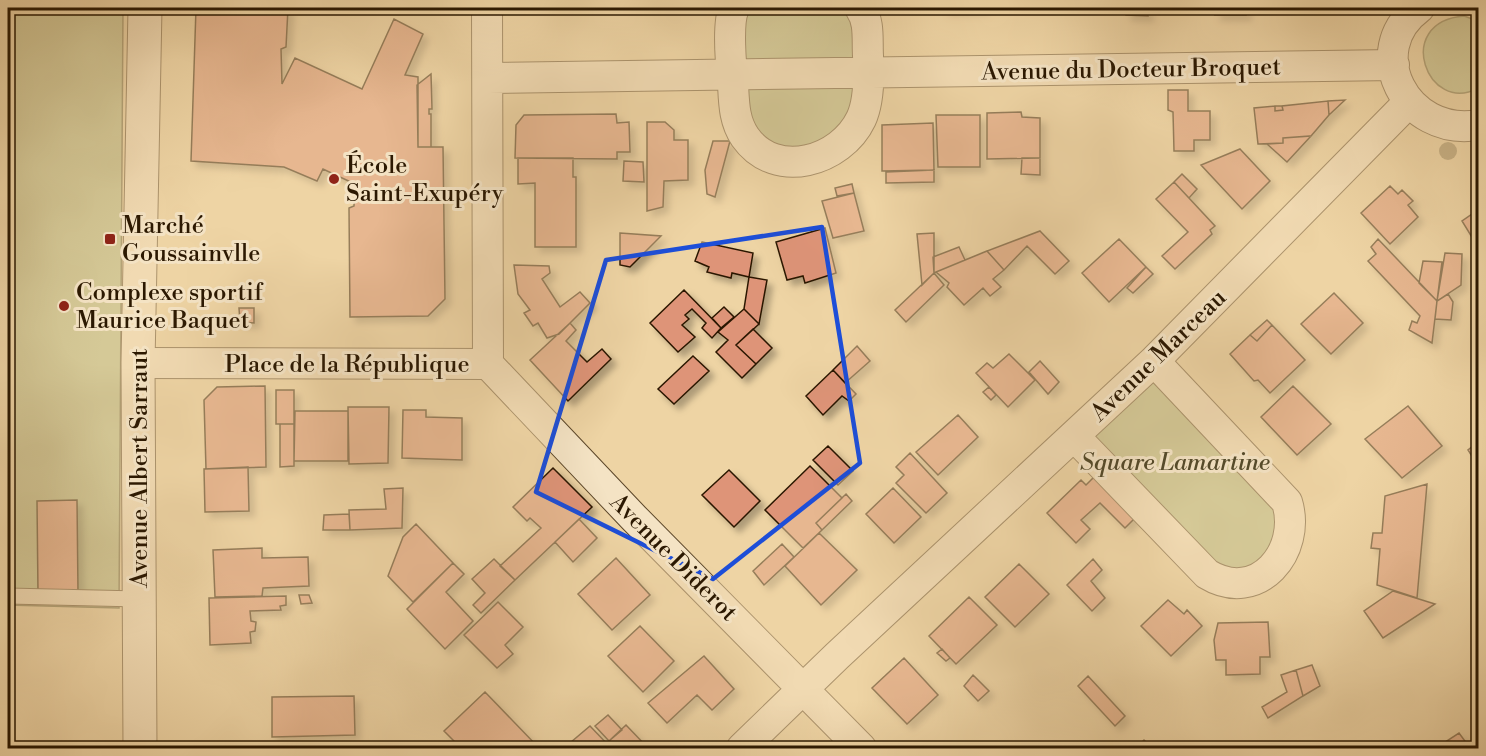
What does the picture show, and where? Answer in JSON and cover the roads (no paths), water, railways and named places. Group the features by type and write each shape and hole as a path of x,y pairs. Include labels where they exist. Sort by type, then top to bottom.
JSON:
{"street":[{"name":"Avenue Albert Sarraut","path":"140,748 138,363 145,8"},
{"name":"Place de la République","path":"138,363 488,363 487,8"},
{"path":"734,8 732,13 732,75 736,118 746,138 763,153 781,160 802,162 822,158 842,145 854,132 862,116 868,73 867,18 860,8"},
{"path":"1414,9 1402,27 1395,45 1394,65 1398,85 1409,102 1424,116 1442,125 1463,127 1479,124"},
{"name":"Avenue du Docteur Broquet","path":"488,78 1394,65"},
{"name":"Avenue Marceau","path":"742,748 1154,361 1409,102"},
{"path":"1074,436 1207,574 1220,582 1234,585 1249,584 1273,568 1291,531 1291,516 1287,502 1154,361"},
{"name":"Avenue Diderot","path":"488,363 634,518 861,748"}],"lane":[{"path":"8,596 139,599"}],"place":[{"name":"École Saint-Exupéry","path":"334,179"},
{"name":"Marché Goussainvlle","path":"110,239"},
{"name":"Complexe sportif Maurice Baquet","path":"64,306"}],"park label":[{"name":"Square Lamartine","path":"1175,462"}]}
